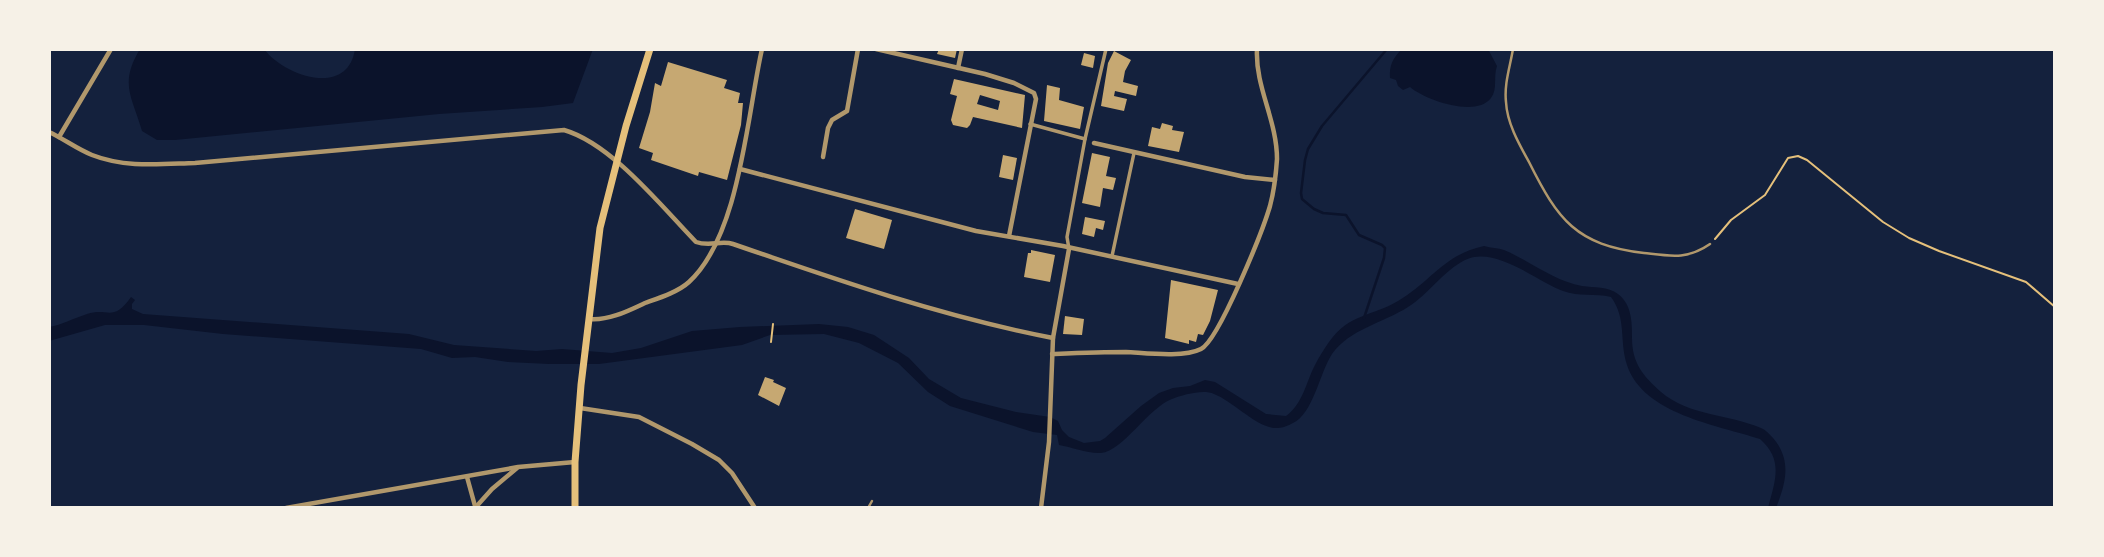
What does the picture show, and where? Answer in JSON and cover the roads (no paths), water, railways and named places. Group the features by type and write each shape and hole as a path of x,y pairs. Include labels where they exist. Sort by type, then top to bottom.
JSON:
{"main road":[{"path":"575,508 575,462 581,385 600,228 616,161 650,49"}],"street":[{"path":"59,137 111,49"},
{"path":"589,318 600,320 628,310 686,285 698,273 716,245 740,169 762,49"},
{"path":"823,157 832,120 847,111 858,49"},
{"path":"876,49 993,76 1034,93 1031,124 1009,236"},
{"path":"958,68 962,49"},
{"path":"1041,508 1049,442 1053,338 1069,248 1067,236 1085,139 1106,49"},
{"path":"1052,354 1184,353 1200,349 1213,337 1269,208 1275,180 1275,132 1257,72 1257,49"},
{"path":"1031,124 1085,139"},
{"path":"49,132 93,155 139,165 195,163 564,130 580,135 616,161 696,242 705,245 728,242 770,258 947,313 1053,338"},
{"path":"1094,143 1245,177 1275,180"},
{"path":"1112,258 1134,153"},
{"path":"740,169 976,231 1238,284"},
{"path":"579,408 639,417 692,444 719,460 732,473 755,508"},
{"path":"286,508 518,467 575,462"},
{"path":"467,477 475,508 518,467"}],"lane":[{"path":"1513,49 1506,85 1508,116 1545,194 1566,222 1594,241 1635,252 1688,256 1710,244"},
{"path":"868,508 872,500"}],"water":[{"path":"140,49 264,49 273,59 300,74 328,78 341,73 350,64 355,49 593,49 573,103 157,140 142,131 129,90 130,72"},
{"path":"1402,49 1488,49 1497,66 1491,98 1484,104 1463,107 1427,97 1410,87 1403,90 1396,80 1390,78 1392,62"},
{"path":"1484,246 1514,254 1572,283 1605,288 1619,295 1626,303 1630,315 1636,362 1661,392 1684,406 1763,429 1779,446 1785,472 1776,508 1768,508 1775,480 1775,463 1768,447 1760,439 1683,415 1648,395 1636,382 1627,365 1619,313 1611,297 1563,291 1515,266 1489,257 1465,260 1408,307 1357,332 1339,345 1328,362 1306,411 1293,423 1282,428 1263,425 1214,394 1193,393 1163,404 1118,445 1101,453 1059,445 1057,435 1033,432 950,406 928,392 898,363 859,343 824,334 770,335 742,345 599,364 452,358 421,349 223,334 144,325 105,325 49,341 49,327 94,312 115,312 131,297 135,300 132,309 143,314 409,334 454,345 536,351 562,349 612,353 641,348 692,331 819,324 848,327 874,335 909,358 929,379 961,398 1016,412 1050,417 1058,421 1069,437 1084,443 1105,438 1159,393 1205,380 1215,382 1266,414 1286,416 1300,399 1323,350 1345,326 1398,301 1448,262"}],"waterway":[{"path":"1364,318 1385,248 1359,235 1346,215 1323,213 1314,209 1302,199 1301,193 1308,149 1322,126 1387,49"}]}
